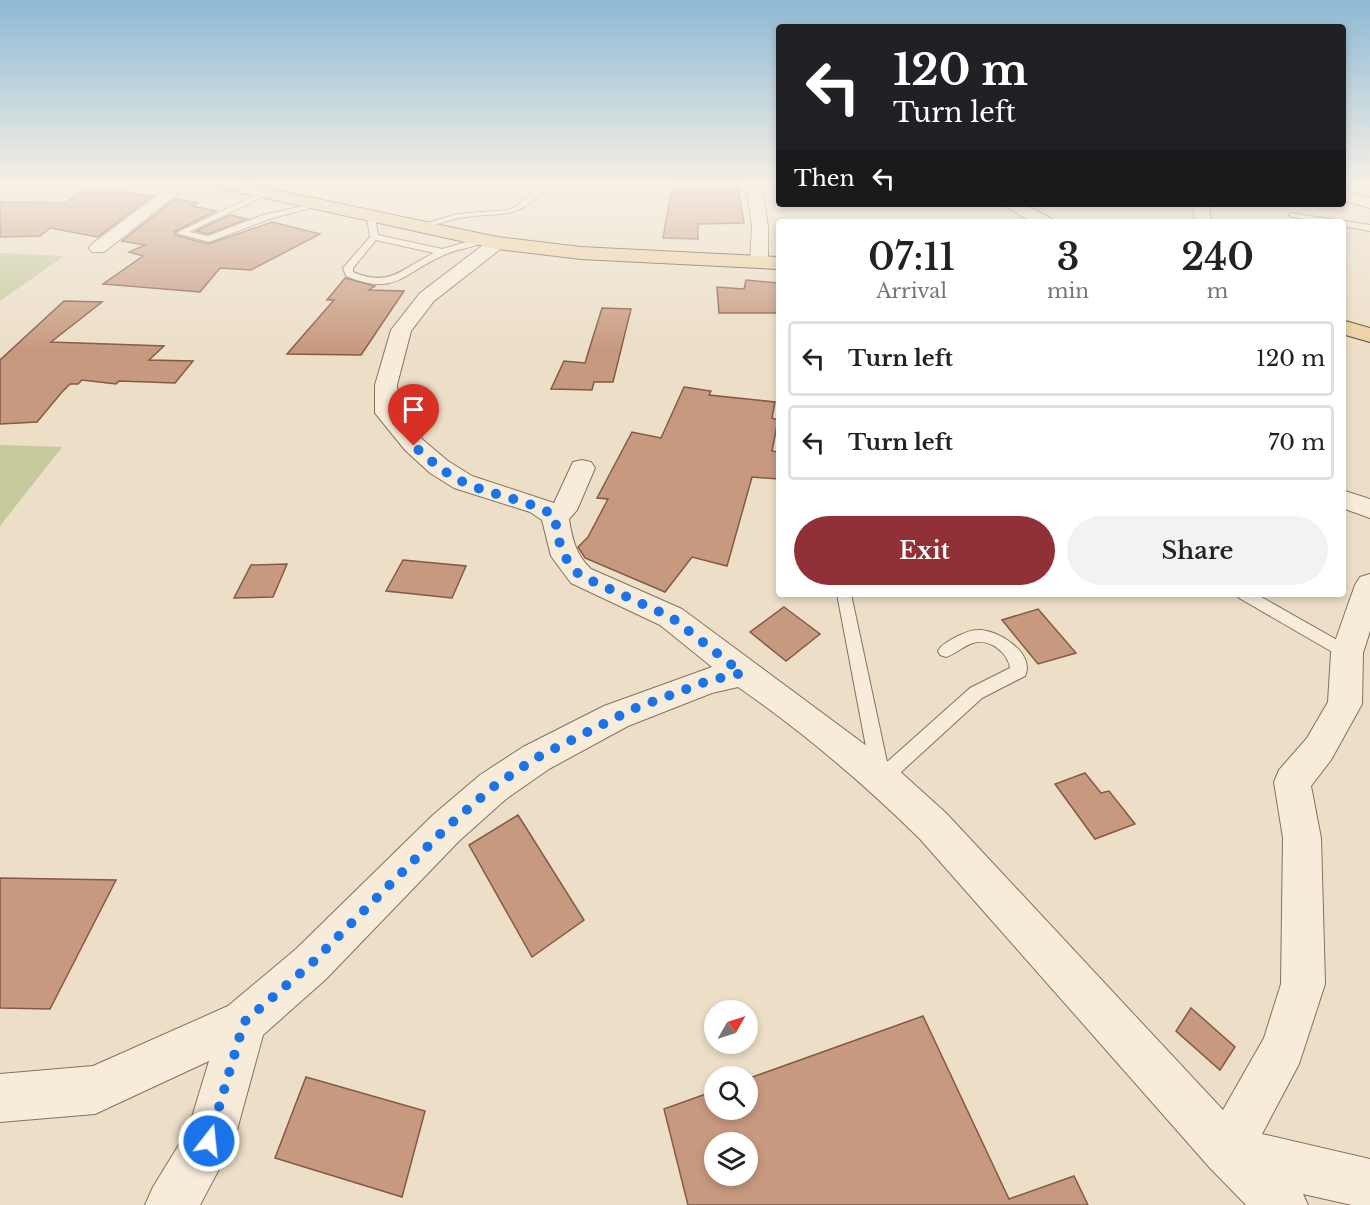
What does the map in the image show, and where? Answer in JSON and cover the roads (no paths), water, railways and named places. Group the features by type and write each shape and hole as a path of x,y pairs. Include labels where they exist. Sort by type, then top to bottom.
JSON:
{"main road":[{"path":"472,238 581,253 776,263"},
{"path":"1346,328 1370,335"}],"street":[{"path":"98,248 111,238"},
{"path":"759,261 760,238"},
{"path":"490,242 428,297 401,330 386,385 387,413 414,446 455,477 538,506 555,516"},
{"path":"555,516 564,510 582,468"},
{"path":"1346,500 1370,509"},
{"path":"555,516 558,542 576,572 671,617 742,673 788,704 882,778 933,826 1227,1151 1282,1205"},
{"path":"1227,1151 1283,1048 1303,984 1302,838 1292,782 1319,749 1346,704 1347,652 1370,585"},
{"path":"0,1098 95,1090 244,1022 311,964 446,828 502,781 536,758 616,716 708,681 742,673"},
{"path":"171,1205 209,1141 244,1022"},
{"path":"1227,1151 1370,1184"}],"lane":[{"path":"374,238 348,268 348,274 360,280 387,282 398,279 442,252 490,242"},
{"path":"381,238 442,252"},
{"path":"845,597 882,778"},
{"path":"1249,597 1347,652"},
{"path":"882,778 976,693 1019,671 1018,659 1005,645 989,637 973,636 946,651"}]}
